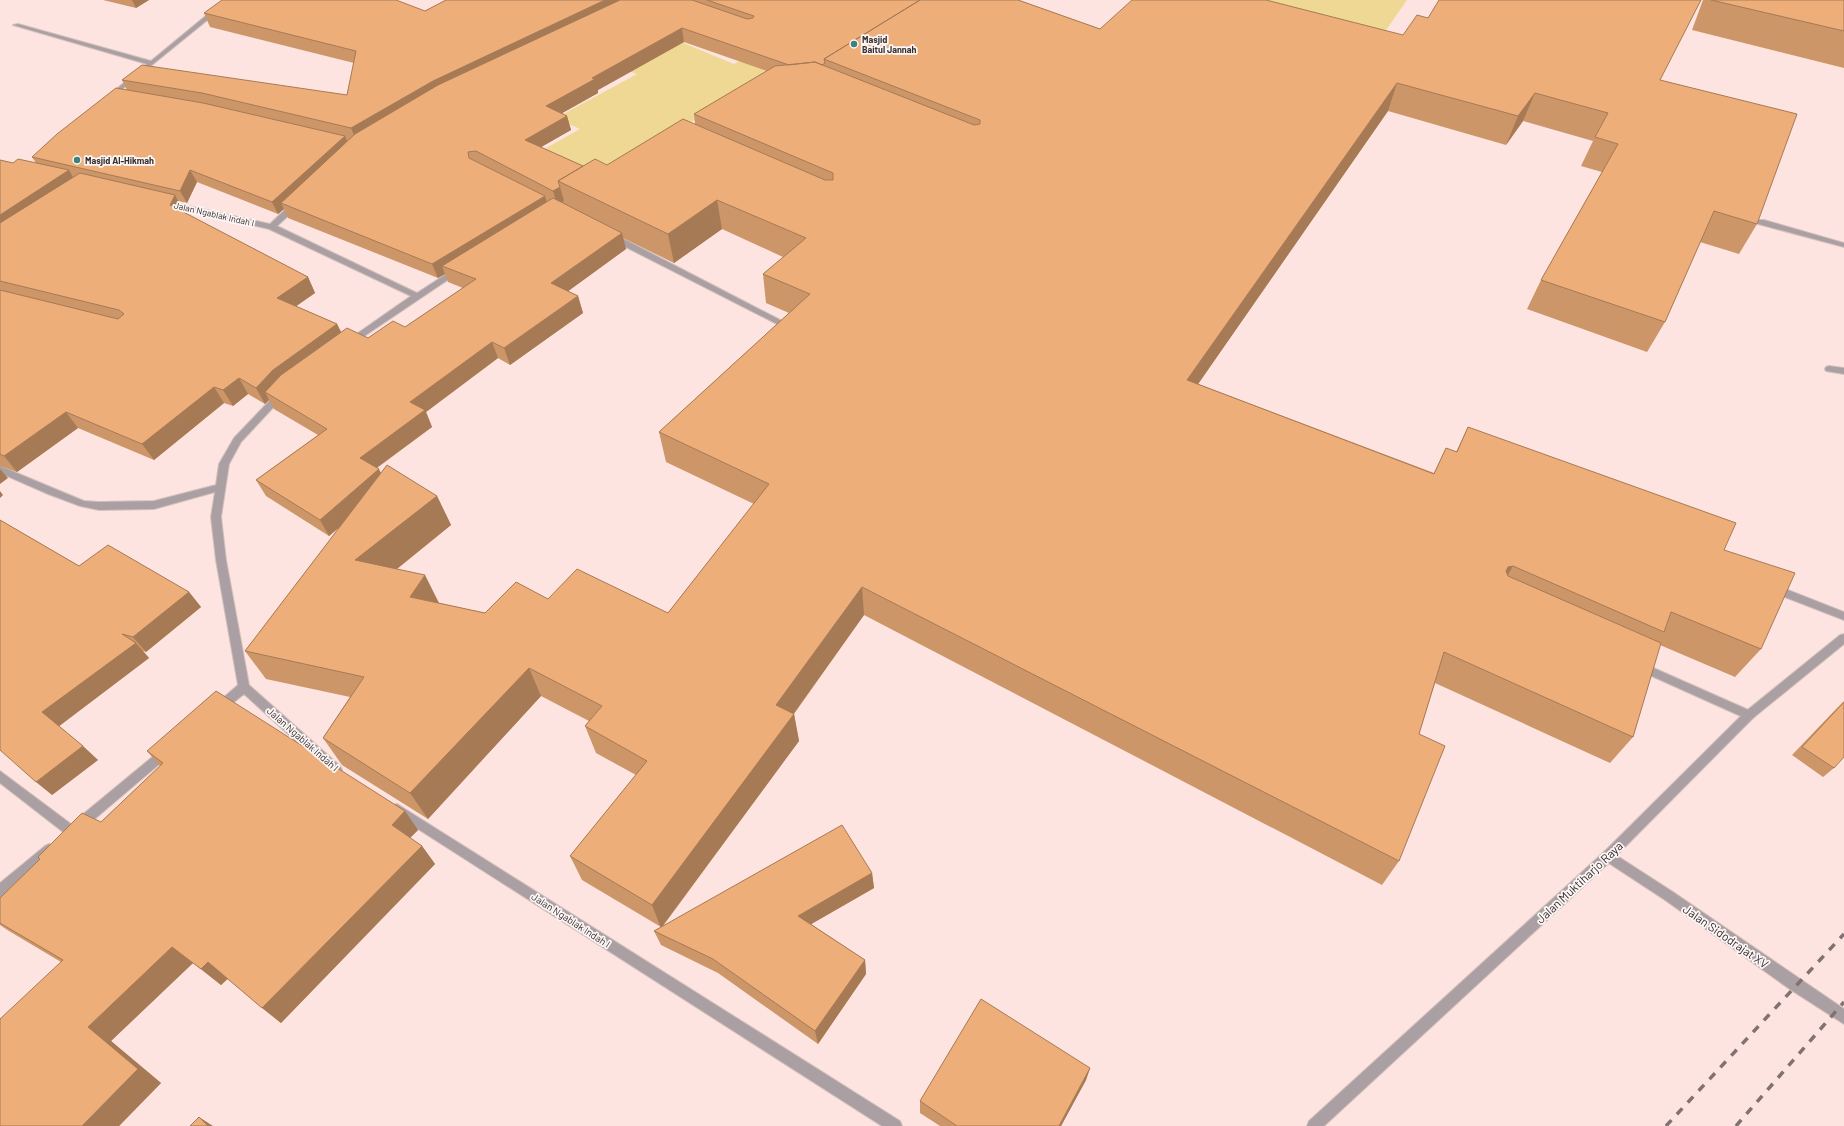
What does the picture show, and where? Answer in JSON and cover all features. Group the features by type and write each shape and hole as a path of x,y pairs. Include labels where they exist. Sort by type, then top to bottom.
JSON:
{"street":[{"path":"106,101 115,96 152,63 229,0"},
{"path":"16,25 152,63"},
{"path":"272,227 300,200"},
{"name":"Jalan Ngablak Indah I","path":"165,202 272,227 417,296"},
{"path":"1761,222 1844,245"},
{"path":"606,234 780,322"},
{"path":"342,348 417,296 464,267"},
{"path":"1829,369 1844,371"},
{"path":"208,717 244,687 221,560 216,517 224,464 237,440 286,389"},
{"path":"0,468 51,492 83,504 99,506 154,505 221,487"},
{"path":"1765,585 1844,616"},
{"name":"Jalan Muktiharjo Raya","path":"1314,1126 1608,856 1749,715 1844,638"},
{"path":"1633,662 1749,715"},
{"name":"Jalan Ngablak Indah I","path":"244,687 336,769 349,778"},
{"path":"0,891 173,747"},
{"path":"0,776 71,831"},
{"name":"Jalan Ngablak Indah I","path":"390,804 895,1126"},
{"name":"Jalan Sidodrajat XV","path":"1608,856 1669,896 1844,1017"}],"shaded area":[{"path":"1233,0 1407,0 1377,43"},
{"path":"681,42 734,64 748,56 786,71 691,122 595,179 539,152 580,129 556,118 637,74 626,70"}],"building":[{"path":"222,0 396,0 425,11 446,0 605,0 433,81 351,128 202,93 122,80 142,65 347,95 356,51 204,13"},
{"path":"620,0 692,0 747,19 753,18 754,16 707,0 920,0 824,59 825,63 822,65 815,62 789,65 682,28 592,78 595,79 546,106 567,116 525,140 583,166 558,181 560,187 553,191 476,151 468,152 469,158 545,196 432,264 281,203 355,134 438,85"},
{"path":"920,0 1018,0 1100,29 1132,0 1266,0 1403,35 1417,15 1428,18 1439,0 1701,0 1660,80 1797,114 1757,224 1714,211 1665,322 1541,280 1618,144 1595,137 1608,113 1535,93 1518,116 1397,83 1187,380 1434,474 1446,448 1457,452 1468,427 1736,523 1724,550 1795,573 1761,649 1671,612 1664,632 1513,566 1508,567 1506,571 1508,576 1661,643 1633,737 1444,652 1419,734 1445,746 1399,861 862,587 776,705 794,714 652,905 570,856 647,761 585,726 602,706 529,668 410,793 323,738 364,677 245,651 387,465 437,496 355,560 425,575 410,597 485,613 516,582 548,599 577,569 668,613 769,484 659,432 810,294 763,274 806,238 717,200 668,234 558,181 595,159 607,165 683,119 825,180 833,180 833,173 694,114 775,66 815,62 974,125 980,124 980,120 824,59"},
{"path":"1711,0 1844,0 1844,31"},
{"path":"116,88 203,103 345,136 272,202 190,170 180,191 32,157 57,134"},
{"path":"18,159 69,170 0,215 0,160 13,163"},
{"path":"80,173 175,195 170,205 308,277 277,298 337,324 273,370 256,388 239,378 223,390 214,387 142,444 66,412 4,456 0,454 0,290 118,319 124,314 119,310 0,281 0,223"},
{"path":"553,198 622,233 551,283 578,296 504,348 492,342 410,402 425,410 360,458 379,469 320,520 256,480 327,429 265,392 281,375 347,328 368,338 393,321 405,327 476,279 442,266"},
{"path":"0,520 79,566 108,545 189,592 133,637 122,634 136,643 42,712 83,746 36,782 0,750"},
{"path":"216,691 405,811 392,825 422,846 262,1008 208,962 201,969 172,947 88,1027 138,1069 82,1126 0,1126 0,1019 63,960 0,923 0,898 40,859 38,857 82,813 101,822 163,763 147,751"},
{"path":"1844,702 1844,757 1834,768 1802,747"},
{"path":"842,825 872,873 798,916 865,960 815,1031 713,959 654,931"},
{"path":"981,999 1090,1068 1059,1126 957,1126 920,1101"},
{"path":"199,1117 208,1126 190,1126"}],"railway":[{"path":"1666,1126 1844,934"},
{"path":"1736,1126 1844,1002"}],"place":[{"name":"Masjid Baitul Jannah","path":"854,44"},
{"name":"Masjid Al-Hikmah","path":"77,160"}]}
